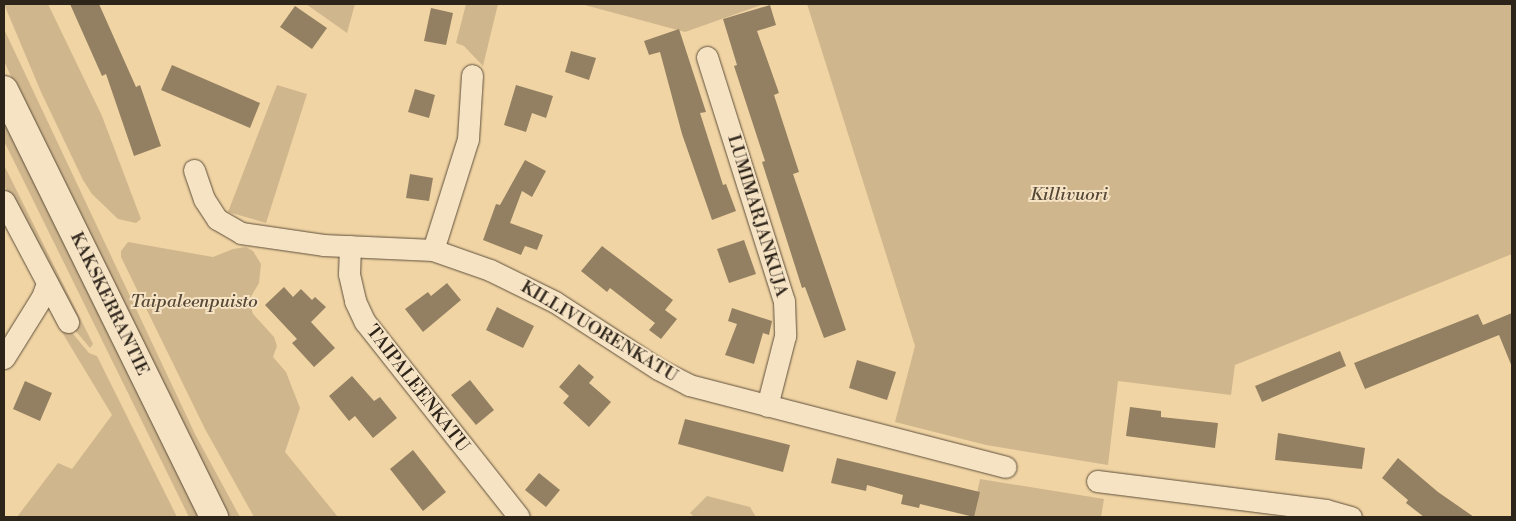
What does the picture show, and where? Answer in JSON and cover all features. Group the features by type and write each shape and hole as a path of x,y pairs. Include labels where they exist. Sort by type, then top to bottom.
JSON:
{"main road":[{"name":"KAKSKERRANTIE","path":"4,90 214,517"}],"street":[{"name":"LUMIMARJANKUJA","path":"707,57 784,301 785,336 767,406"},
{"path":"433,250 468,139 472,75"},
{"name":"KILLIVUORENKATU","path":"194,170 204,199 217,219 241,233 350,246 433,250 490,270 554,302 658,370 689,385 1006,467"},
{"path":"4,201 68,322"},
{"name":"TAIPALEENKATU","path":"350,246 349,274 365,322 519,517"},
{"path":"4,358 42,297 47,282"},
{"path":"1097,481 1326,510 1351,517"}],"green space":[{"path":"4,4 48,4 102,116 141,219 136,223 118,219 92,194 83,180 41,92"},
{"path":"306,4 355,4 347,33"},
{"path":"466,4 498,4 483,66 464,46 456,43"},
{"path":"581,4 764,4 685,32"},
{"name":"Killivuori","path":"807,4 1512,4 1512,254 1235,365 1231,395 1118,381 1108,465 986,445 895,422 915,346"},
{"path":"4,29 196,436 240,517 226,517 38,136 4,61"},
{"path":"277,85 307,94 266,223 228,212"},
{"path":"4,115 201,517 189,517 4,141"},
{"path":"4,165 93,344 90,348 75,330 80,324 42,248 37,251 4,185"},
{"name":"Taipaleenpuisto","path":"128,242 213,257 233,249 246,247 253,251 261,264 259,283 249,300 253,314 274,337 277,346 273,357 286,372 300,408 285,452 338,517 254,517 205,429 121,257 121,251"},
{"path":"51,314 58,316 89,353 97,356 177,517 17,517 58,463 72,469 112,415"},
{"path":"980,479 1104,499 1101,517 972,517"},
{"path":"707,496 750,507 756,517 694,517 690,513"}],"building":[{"path":"70,4 99,4 136,87 140,85 161,146 134,156 106,74 102,76"},
{"path":"770,5 776,25 757,31 779,93 774,95 799,172 793,174 846,330 824,338 805,287 802,288 762,162 765,161 734,66 737,65 723,19"},
{"path":"295,6 327,28 312,49 280,27"},
{"path":"431,8 453,13 446,45 424,41"},
{"path":"679,29 706,112 700,113 723,185 726,184 736,211 712,220 682,134 660,52 649,55 644,41"},
{"path":"571,51 596,58 589,80 565,72"},
{"path":"172,65 260,103 250,128 161,90"},
{"path":"516,85 553,96 546,118 532,113 526,132 504,125"},
{"path":"415,89 435,95 429,118 408,112"},
{"path":"525,160 546,171 532,197 522,191 510,223 543,235 537,250 525,246 521,255 483,240 496,204 500,205"},
{"path":"410,174 433,178 429,201 406,198"},
{"path":"744,240 756,274 729,283 717,249"},
{"path":"602,246 673,300 665,310 677,319 661,339 649,330 655,323 610,288 607,292 581,271"},
{"path":"447,283 461,300 423,332 405,309 428,292 431,296"},
{"path":"284,287 293,297 301,289 312,300 315,297 326,307 311,322 335,348 314,367 292,343 297,339 265,305"},
{"path":"497,307 534,326 523,348 486,330"},
{"path":"732,308 772,321 769,335 763,333 754,364 725,355 737,324 728,321"},
{"path":"1512,313 1512,367 1499,335 1365,389 1354,363 1478,314 1483,325"},
{"path":"1340,351 1346,366 1262,402 1255,386"},
{"path":"857,360 896,372 887,400 849,388"},
{"path":"579,364 594,377 589,383 611,402 589,427 563,403 569,396 559,387"},
{"path":"352,376 374,401 380,397 397,418 373,438 355,416 349,421 329,396"},
{"path":"470,380 494,410 476,425 451,395"},
{"path":"25,381 52,393 40,421 13,409"},
{"path":"1130,407 1161,411 1161,417 1218,423 1215,448 1126,436"},
{"path":"685,419 790,445 783,472 678,444"},
{"path":"1278,433 1365,448 1362,469 1275,460"},
{"path":"413,450 446,492 423,511 390,469"},
{"path":"837,458 980,492 974,517 920,504 919,508 901,504 903,495 867,485 866,491 831,483"},
{"path":"1398,458 1438,492 1474,517 1424,517 1406,503 1408,500 1382,478"},
{"path":"539,473 560,490 546,507 525,490"}]}
